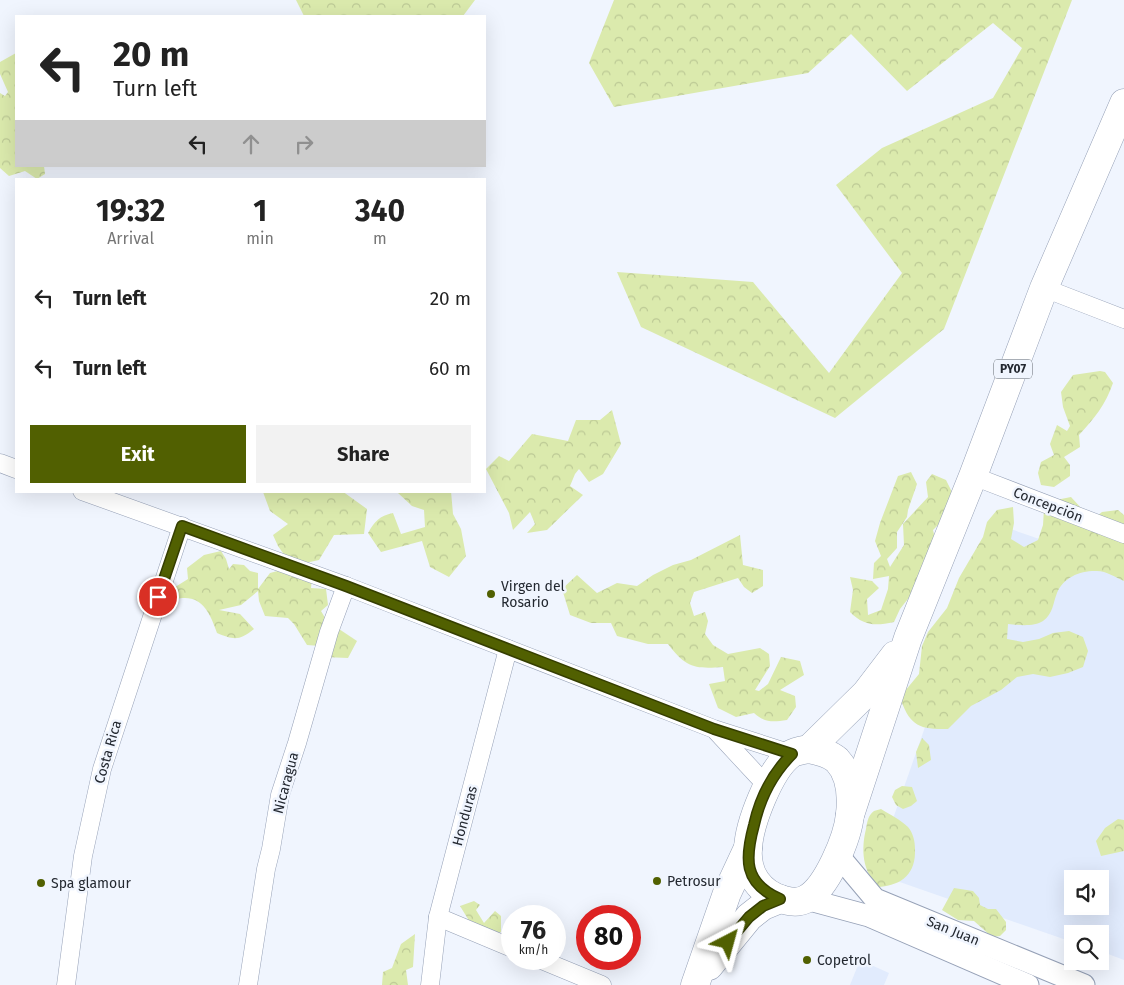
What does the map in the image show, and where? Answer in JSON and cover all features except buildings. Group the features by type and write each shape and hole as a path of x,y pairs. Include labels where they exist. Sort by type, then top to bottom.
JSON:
{"highway":[{"name":"PY07","path":"696,983 749,917 763,906 793,899 818,888 838,856 908,638 973,476 1044,288 1124,103"},
{"name":"PY07","path":"696,983 727,894 748,848 759,804 780,766 800,752 866,693 908,638"},
{"name":"PY07","path":"800,752 825,752 836,759 842,766 847,776 850,815"},
{"name":"PY07","path":"748,848 748,861 754,878 769,894 793,899"}],"street":[{"path":"1044,288 1124,319"},
{"path":"0,463 15,469"},
{"name":"Concepción","path":"973,476 1124,534"},
{"path":"88,493 346,586 714,729 800,752"},
{"name":"Costa Rica","path":"66,985 83,856 102,769 182,526"},
{"name":"Nicaragua","path":"248,985 266,869 272,849 280,795 329,632 346,586"},
{"name":"Honduras","path":"430,985 438,917 508,649"},
{"path":"714,729 768,787"},
{"name":"San Juan","path":"838,856 875,899 1084,985"},
{"name":"San Juan","path":"793,899 869,916 1028,985"},
{"path":"438,917 501,943"},
{"path":"566,970 602,985"}],"shaded area":[{"path":"996,524 1124,568 1124,960 1109,954 1109,925 1064,925 1064,939 874,873"},
{"path":"860,960 889,973 884,985 850,985"}],"green space":[{"path":"296,0 475,0 464,15 304,15"},
{"path":"614,0 1072,0 944,329 835,418 641,327 617,272 753,282 829,373 902,273 836,185 882,148 993,98 1022,48 993,23 907,91 851,34 808,73 614,107 589,63"},
{"path":"15,54 15,167 44,167 45,174 39,178 25,171 9,176 0,168 0,93 5,96 8,92 0,74 0,62"},
{"path":"1105,372 1113,383 1099,411 1079,435 1080,447 1064,457 1070,465 1070,476 1054,487 1041,485 1038,473 1041,462 1054,455 1050,444 1057,425 1067,431 1070,426 1063,407 1061,392 1073,375"},
{"path":"612,410 621,444 603,474 589,482 579,469 570,486 583,495 547,530 527,533 535,524 530,512 513,530 509,513 486,469 499,456 509,461 532,434 568,441 576,420 600,420"},
{"path":"911,472 917,484 907,517 897,532 897,548 887,559 890,567 904,545 903,524 928,497 926,482 932,474 946,480 952,492 943,520 933,530 936,543 911,595 900,609 894,622 870,624 855,617 850,612 853,590 850,577 872,581 879,588 867,599 868,615 881,610 888,589 889,576 873,579 874,563 881,556 875,541 898,476"},
{"path":"263,493 345,493 367,509 364,534 334,535 319,560 292,566 273,535 288,524 270,511"},
{"path":"398,493 451,493 453,514 461,529 466,556 449,577 430,567 422,541 381,552 368,533 378,520 393,513 401,534 425,527 424,510 412,506"},
{"path":"1071,497 1090,522 1102,512 1118,510 1124,515 1124,581 1099,571 1083,572 1072,576 1063,583 1057,593 1051,612 1043,621 1031,625 1008,624 1007,639 1023,642 1039,639 1053,633 1069,631 1083,637 1088,651 1083,667 1050,677 1033,674 1017,677 1001,690 971,706 948,729 922,727 916,724 907,714 900,697 919,674 922,646 928,632 947,608 959,578 983,537 987,522 997,510 1013,507 1014,523 1011,539 1024,547 1038,540 1043,525 1044,509 1056,500"},
{"path":"740,535 743,565 763,570 763,586 752,593 744,587 738,578 694,592 690,603 694,616 705,612 708,621 705,634 713,645 728,654 760,648 769,654 770,666 755,690 759,691 768,684 781,657 800,661 804,675 780,690 795,696 796,707 787,720 769,721 762,719 754,713 736,717 718,708 709,684 725,681 723,667 705,668 692,665 680,658 668,644 648,644 617,636 611,623 591,623 570,615 562,589 577,575 597,593 617,583 637,586 673,565 691,560"},
{"path":"221,551 229,569 233,564 244,565 250,571 258,573 258,589 270,573 285,569 312,578 311,588 326,589 328,605 321,611 327,621 357,641 348,658 324,657 320,646 307,645 288,618 265,616 259,601 258,591 241,605 219,610 240,614 254,629 244,636 236,638 217,633 207,610 197,601 182,598 173,600 172,589 188,579 187,568 204,555"},
{"path":"922,738 929,745 931,760 918,768 916,752"},
{"path":"902,786 912,787 917,801 903,809 896,805 892,797 895,790"},
{"path":"881,809 908,827 915,843 915,857 913,865 906,876 895,884 879,887 869,874 863,852 869,817 874,811"},
{"path":"1118,819 1124,820 1124,851 1101,856 1096,841 1105,828"},
{"path":"954,888 973,891 979,898 980,905 988,909 996,909 1006,922 1006,930 1000,936 992,937 974,921 958,920 942,910"},
{"path":"474,901 480,905 476,910 484,923 495,911 501,916 501,932 484,936 470,930 468,919 460,906"},
{"path":"415,934 413,967 406,970 408,985 382,985 383,972 392,968 401,944"}],"place":[{"name":"Virgen del Rosario","path":"491,594"},
{"name":"Petrosur","path":"657,881"},
{"name":"Spa glamour","path":"41,883"},
{"name":"Copetrol","path":"807,960"}],"route":[{"path":"158,597 182,526 346,586 714,729 792,754 780,766 759,804 748,848 748,861 754,878 760,887 780,899 763,906 749,917 728,942"}]}
